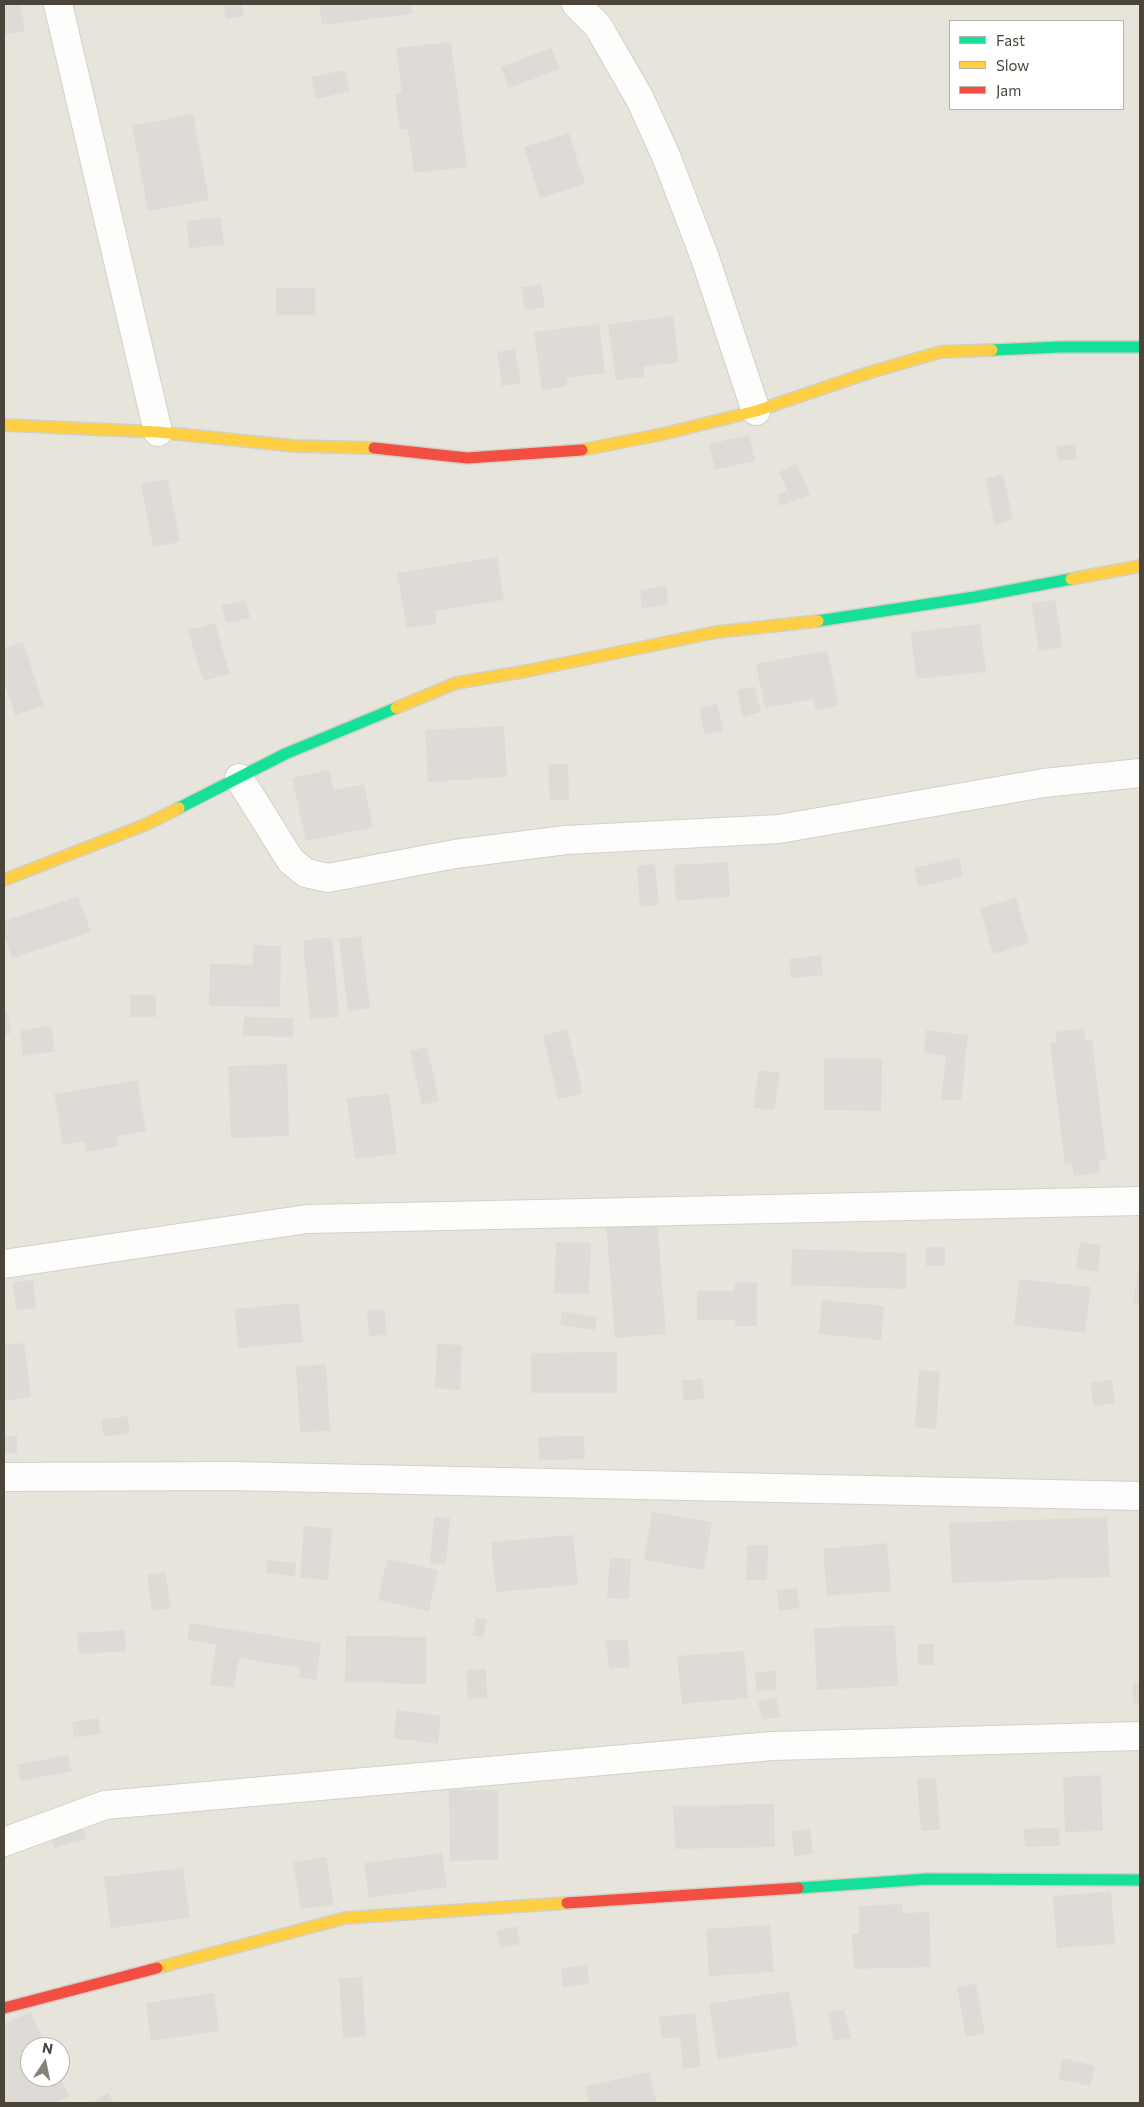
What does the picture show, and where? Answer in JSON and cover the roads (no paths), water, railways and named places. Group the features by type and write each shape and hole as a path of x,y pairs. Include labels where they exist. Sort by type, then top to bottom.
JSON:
{"street":[{"path":"58,4 158,432"},
{"path":"576,4 598,26 640,99 666,156 705,258 756,411"},
{"path":"4,425 158,432 294,446 381,448 466,458 580,450 663,434 756,411 868,372 940,352 1060,346 1140,347"},
{"path":"4,880 147,824 285,754 456,683 527,671 717,632 805,623 975,597 1140,566"},
{"path":"239,778 291,861 306,873 328,878 455,854 566,840 779,828 1044,783 1140,773"},
{"path":"4,1264 307,1219 1140,1201"},
{"path":"4,1477 231,1476 1140,1496"},
{"path":"4,1842 105,1806 772,1746 1140,1736"},
{"path":"4,2008 345,1918 927,1879 1140,1880"}]}
